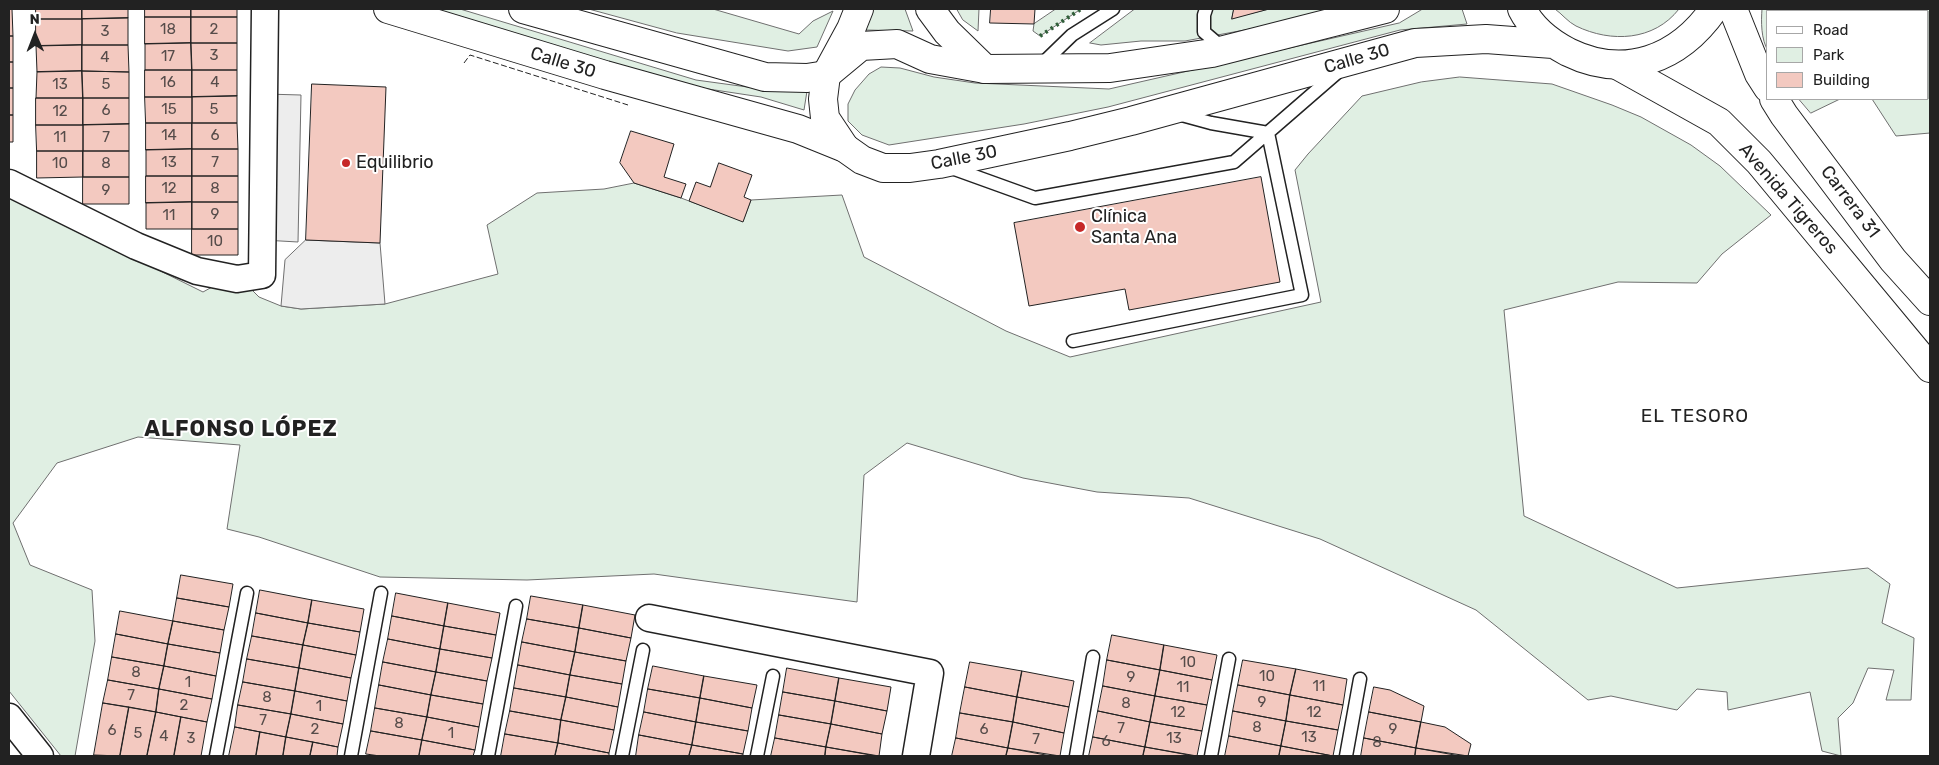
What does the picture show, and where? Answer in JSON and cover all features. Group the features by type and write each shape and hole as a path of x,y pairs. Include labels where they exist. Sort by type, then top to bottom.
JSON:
{"main road":[{"name":"Calle 30","path":"388,9 605,75 798,129 845,148 862,160 883,168 910,168 939,164 1070,136 1416,43 1486,39 1553,44"},
{"path":"523,9 765,77 806,78 826,75 861,46 897,44 930,58 985,69 1110,68 1225,50 1384,9"},
{"path":"845,148 825,118 823,99 826,75 851,30 859,9"},
{"path":"930,9 946,32 985,69"},
{"path":"1522,9 1538,31 1553,44 1584,60 1617,65 1641,62 1664,55 1684,42 1702,26 1714,9"},
{"path":"1733,9 1759,74 1766,85"},
{"name":"Avenida Tigreros","path":"1617,65 1719,122 1759,162 1930,368"},
{"name":"Carrera 31","path":"1775,100 1893,260 1930,301"}],"street":[{"path":"9,183 136,246 197,271 237,279 262,275 265,9"},
{"path":"649,618 930,672 916,756"},
{"path":"9,717 40,756"}],"lane":[{"path":"1036,70 1072,35 1113,9"},
{"path":"1206,9 1204,32 1225,50"},
{"path":"939,164 1035,198 1234,162 1352,61"},
{"path":"1168,111 1211,123 1268,133"},
{"path":"1073,341 1302,295 1268,133"},
{"path":"216,756 247,593"},
{"path":"351,756 381,593"},
{"path":"488,756 516,606"},
{"path":"622,756 643,650"},
{"path":"1076,756 1094,657"},
{"path":"1210,756 1229,659"},
{"path":"757,756 773,676"},
{"path":"1346,756 1360,679"}],"green space":[{"path":"431,9 460,9 696,80 762,89 807,91 804,110 761,97 695,87"},
{"path":"589,9 713,9 799,34 813,21 833,11 817,47 788,51 677,33"},
{"path":"872,9 905,9 913,31 865,30"},
{"path":"957,9 979,9 978,31 963,20"},
{"path":"1056,9 1081,9 1040,36 1033,31 1034,24"},
{"path":"1135,9 1234,9 1232,18 1269,9 1345,9 1185,41 1141,41 1101,45 1090,43"},
{"path":"1423,9 1462,9 1467,24 1400,30 1108,107 1024,124 889,145 862,135 848,121 848,104 855,90 869,74 881,67 900,68 934,77 975,83 1109,89 1399,23"},
{"path":"1555,9 1679,9 1669,20 1657,28 1645,33 1617,37 1603,35 1576,26"},
{"path":"1762,9 1930,9 1930,133 1896,136 1873,100 1929,100 1929,10 1766,10 1766,46 1762,25"},
{"path":"1460,77 1552,84 1641,117 1691,145 1720,166 1771,215 1722,254 1697,283 1618,282 1504,310 1524,516 1677,588 1868,568 1890,584 1882,623 1914,638 1911,700 1886,700 1894,670 1868,668 1853,703 1838,718 1841,756 1822,751 1810,692 1728,710 1727,692 1697,689 1677,710 1611,696 1588,700 1476,610 1320,539 1189,498 1097,492 1023,478 907,443 864,475 857,602 654,574 527,580 380,577 259,537 227,529 240,445 138,437 57,463 13,523 30,565 92,590 95,641 75,756 61,756 9,691 9,196 203,292 212,287 249,287 259,297 281,306 301,309 385,304 498,274 487,225 537,193 604,189 634,183 743,221 751,200 842,195 864,257 1006,331 1070,357 1321,302 1295,170 1362,96 1421,82"},
{"path":"1800,100 1838,100 1811,113"}],"shaded area":[{"path":"265,94 301,95 298,242 263,240"},
{"path":"306,240 380,243 385,304 301,309 281,306 285,260"}],"building":[{"path":"9,9 12,9 13,36 9,36"},
{"path":"36,9 82,9 82,19 36,19"},
{"path":"82,9 128,9 128,18 82,19"},
{"path":"145,9 191,9 191,17 145,17"},
{"path":"191,9 237,9 237,17 191,17"},
{"path":"991,9 1035,9 1034,24 990,23"},
{"path":"1234,9 1269,9 1232,19"},
{"path":"145,17 191,17 191,43 145,44"},
{"path":"191,17 237,17 237,43 191,43"},
{"path":"128,18 128,45 82,45 82,19"},
{"path":"36,19 82,19 82,45 36,46"},
{"path":"9,36 13,36 13,62 9,62"},
{"path":"191,43 237,43 237,70 192,70"},
{"path":"191,43 192,70 145,70 145,44"},
{"path":"82,45 82,71 37,72 36,46"},
{"path":"82,45 128,45 129,72 82,71"},
{"path":"9,62 13,62 13,88 9,88"},
{"path":"145,70 192,70 192,97 145,97"},
{"path":"192,70 237,70 237,96 192,97"},
{"path":"82,71 129,72 129,98 83,98"},
{"path":"82,71 83,98 36,98 37,72"},
{"name":"Equilibrio","path":"312,84 386,87 380,243 306,240"},
{"path":"9,88 13,88 13,115 9,115"},
{"path":"237,96 237,123 192,123 192,97"},
{"path":"145,97 192,97 192,123 146,123"},
{"path":"36,98 83,98 83,125 36,125"},
{"path":"83,98 129,98 129,124 83,125"},
{"path":"9,115 13,115 13,142 9,142"},
{"path":"146,123 192,123 192,149 146,150"},
{"path":"192,123 237,123 238,149 192,149"},
{"path":"129,124 129,151 83,151 83,125"},
{"path":"36,125 83,125 83,151 37,151"},
{"path":"631,131 674,144 664,177 686,184 681,198 634,183 620,163"},
{"path":"192,149 238,149 238,176 192,176"},
{"path":"192,149 192,176 146,176 146,150"},
{"path":"37,151 83,151 83,177 37,178"},
{"path":"83,151 129,151 129,177 83,177"},
{"path":"719,163 752,175 744,197 751,200 743,222 689,201 696,182 710,187"},
{"path":"146,176 192,176 192,202 146,203"},
{"path":"192,176 238,176 238,202 192,202"},
{"path":"83,177 129,177 129,204 83,204"},
{"path":"1261,177 1280,282 1129,310 1125,289 1029,306 1014,223"},
{"path":"192,202 192,229 146,229 146,203"},
{"path":"192,202 238,202 238,229 192,229"},
{"path":"192,229 238,229 238,255 192,255"},
{"path":"181,575 233,584 229,607 177,598"},
{"path":"260,590 312,600 308,623 256,613"},
{"path":"396,593 448,603 444,626 392,616"},
{"path":"531,596 583,605 579,628 527,619"},
{"path":"177,598 229,607 224,630 173,621"},
{"path":"312,600 364,609 360,632 308,623"},
{"path":"448,603 500,613 496,635 444,626"},
{"path":"583,605 635,615 631,638 579,628"},
{"path":"120,611 173,621 168,644 116,634"},
{"path":"256,613 308,623 303,645 252,636"},
{"path":"392,616 444,626 440,649 388,639"},
{"path":"527,619 579,628 575,652 522,642"},
{"path":"173,621 224,630 220,653 168,644"},
{"path":"308,623 360,632 356,655 303,645"},
{"path":"444,626 496,635 492,658 440,649"},
{"path":"579,628 631,638 626,661 575,652"},
{"path":"116,634 168,644 164,666 112,657"},
{"path":"1112,635 1164,645 1160,670 1107,660"},
{"path":"252,636 303,645 299,668 247,659"},
{"path":"388,639 440,649 436,672 383,662"},
{"path":"522,642 575,652 570,675 518,665"},
{"path":"168,644 220,653 216,676 164,666"},
{"path":"303,645 356,655 351,678 299,668"},
{"path":"1164,645 1217,655 1212,680 1160,670"},
{"path":"440,649 492,658 487,681 436,672"},
{"path":"575,652 626,661 622,684 570,675"},
{"path":"112,657 164,666 159,689 108,680"},
{"path":"247,659 299,668 295,691 243,682"},
{"path":"1107,660 1160,670 1155,696 1103,686"},
{"path":"1243,660 1296,669 1290,695 1238,685"},
{"path":"383,662 436,672 431,695 379,685"},
{"path":"970,662 1022,671 1017,697 965,687"},
{"path":"518,665 570,675 566,697 514,688"},
{"path":"164,666 216,676 212,699 159,689"},
{"path":"653,666 704,676 700,698 648,689"},
{"path":"299,668 351,678 347,701 295,691"},
{"path":"787,668 839,678 835,701 783,692"},
{"path":"1296,669 1347,679 1343,705 1290,695"},
{"path":"1160,670 1212,680 1207,705 1155,696"},
{"path":"1022,671 1074,681 1069,707 1017,697"},
{"path":"436,672 487,681 483,704 431,695"},
{"path":"570,675 622,684 618,707 566,697"},
{"path":"704,676 757,685 752,708 700,698"},
{"path":"839,678 891,687 887,711 835,701"},
{"path":"108,680 159,689 156,712 103,703"},
{"path":"243,682 295,691 291,714 238,705"},
{"path":"379,685 431,695 427,717 375,708"},
{"path":"1238,685 1290,695 1286,721 1233,711"},
{"path":"1103,686 1155,696 1150,722 1098,711"},
{"path":"965,687 1017,697 1013,722 960,713"},
{"path":"1374,687 1390,690 1424,706 1421,722 1369,712"},
{"path":"514,688 566,697 561,720 510,711"},
{"path":"159,689 212,699 207,722 156,712"},
{"path":"648,689 700,698 696,722 644,712"},
{"path":"295,691 347,701 343,724 291,714"},
{"path":"783,692 835,701 831,724 779,715"},
{"path":"431,695 483,704 479,727 427,717"},
{"path":"1290,695 1343,705 1338,730 1286,721"},
{"path":"1155,696 1207,705 1202,731 1150,722"},
{"path":"566,697 618,707 614,730 561,720"},
{"path":"1017,697 1069,707 1064,733 1013,722"},
{"path":"700,698 752,708 748,731 696,722"},
{"path":"835,701 887,711 882,734 831,724"},
{"path":"103,703 129,707 120,756 94,755"},
{"path":"238,705 291,714 286,737 235,727"},
{"path":"129,707 156,712 147,756 120,756"},
{"path":"375,708 427,717 422,740 371,731"},
{"path":"510,711 561,720 558,743 505,734"},
{"path":"1098,711 1150,722 1145,747 1093,737"},
{"path":"1233,711 1286,721 1281,746 1229,736"},
{"path":"156,712 181,717 174,756 147,756"},
{"path":"644,712 696,722 692,745 639,735"},
{"path":"1369,712 1421,722 1416,748 1364,738"},
{"path":"960,713 1013,722 1008,748 956,738"},
{"path":"291,714 343,724 338,747 286,737"},
{"path":"779,715 831,724 826,747 775,738"},
{"path":"181,717 207,722 201,756 174,756"},
{"path":"427,717 479,727 475,750 422,740"},
{"path":"561,720 614,730 609,753 558,743"},
{"path":"1286,721 1338,730 1333,756 1281,746"},
{"path":"696,722 748,731 743,754 692,745"},
{"path":"1013,722 1064,733 1060,756 1008,748"},
{"path":"1150,722 1202,731 1197,756 1145,747"},
{"path":"1421,722 1445,727 1471,744 1468,756 1416,748"},
{"path":"831,724 882,734 879,756 826,747"},
{"path":"235,727 260,732 256,756 229,756"},
{"path":"371,731 422,740 419,756 366,754"},
{"path":"260,732 286,737 283,756 256,756"},
{"path":"505,734 558,743 555,756 501,756"},
{"path":"639,735 692,745 689,756 636,756"},
{"path":"1229,736 1281,746 1279,756 1225,756"},
{"path":"286,737 313,742 310,756 283,756"},
{"path":"1093,737 1145,747 1143,756 1089,756"},
{"path":"775,738 826,747 825,756 771,756"},
{"path":"956,738 1008,748 1006,756 952,756"},
{"path":"1364,738 1416,748 1415,756 1361,756"},
{"path":"422,740 475,750 473,756 419,756"},
{"path":"313,742 338,747 337,756 310,756"},
{"path":"558,743 609,753 609,756 555,756"},
{"path":"692,745 743,754 743,756 689,756"},
{"path":"1281,746 1333,756 1279,756"},
{"path":"826,747 876,756 825,756"},
{"path":"1145,747 1194,756 1143,756"},
{"path":"1008,748 1051,756 1006,756"},
{"path":"1416,748 1460,756 1415,756"}],"hedge":[{"path":"1040,36 1081,9"}],"fence":[{"path":"464,63 470,55 628,105"}],"place":[{"name":"Equilibrio","path":"346,163"},
{"name":"Clínica Santa Ana","path":"1080,227"}],"district":[{"name":"EL TESORO","path":"1695,417"},
{"name":"ALFONSO LÓPEZ","path":"241,430"}]}
